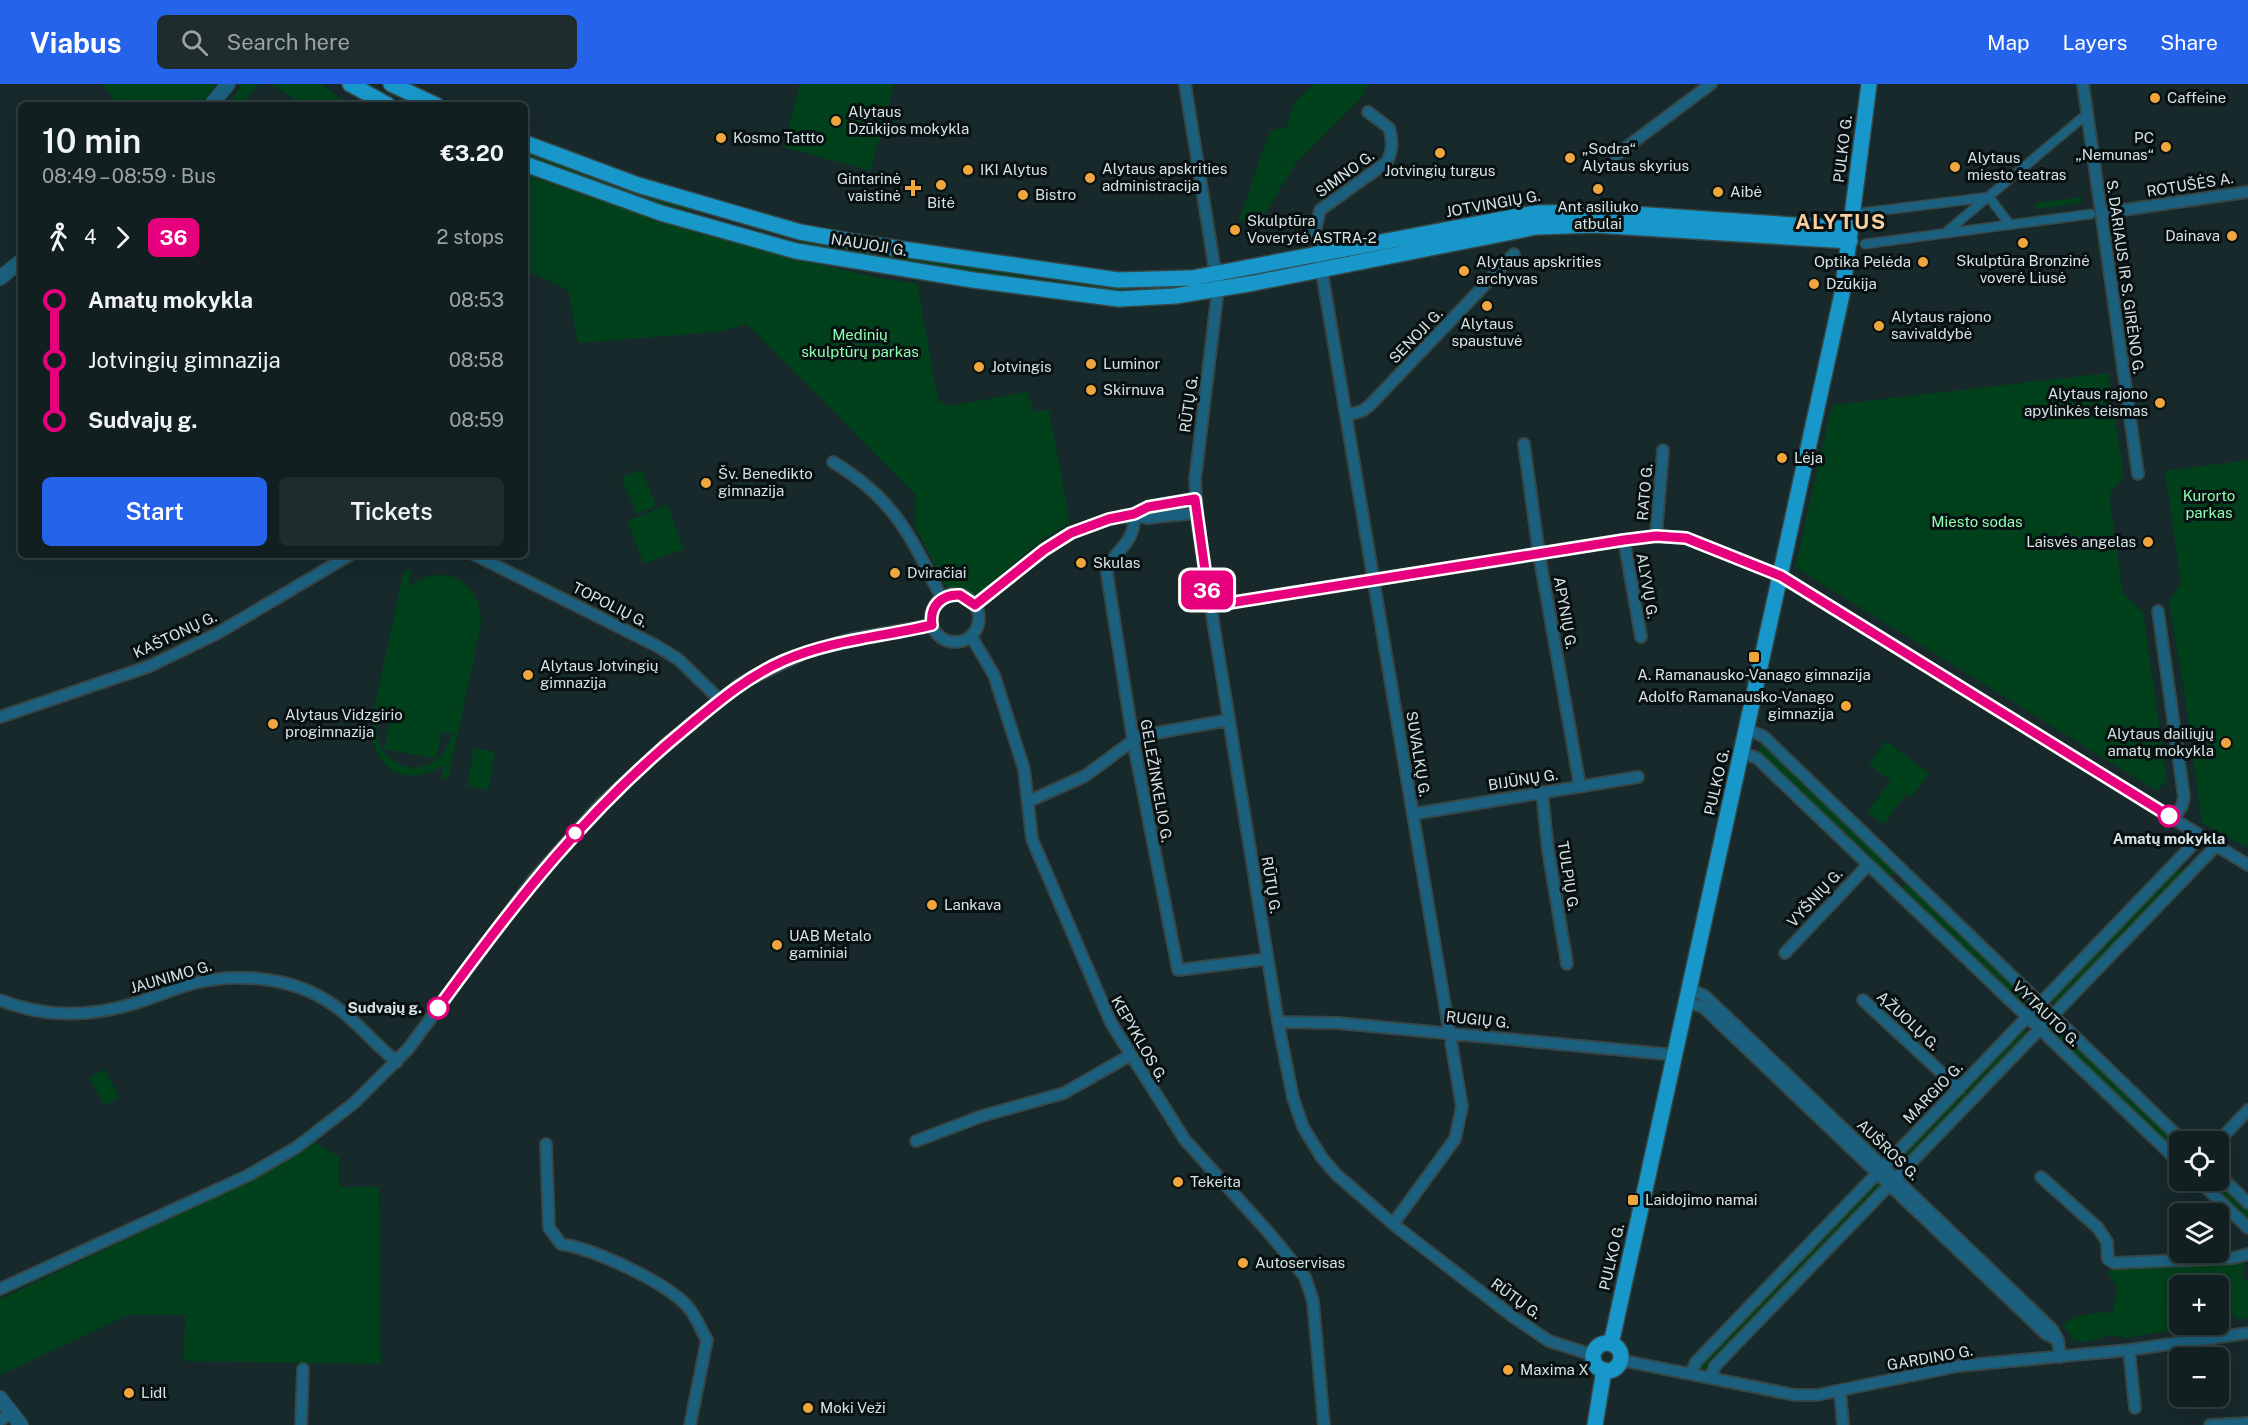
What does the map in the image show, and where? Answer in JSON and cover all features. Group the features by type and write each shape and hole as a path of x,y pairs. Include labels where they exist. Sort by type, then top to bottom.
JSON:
{"main road":[{"path":"350,84 383,102"},
{"path":"391,84 430,102"},
{"name":"PULKO G.","path":"1611,1344 1855,238 1869,84"},
{"name":"NAUJOJI G.","path":"528,144 638,185 769,224 867,244 1098,278 1218,281"},
{"name":"NAUJOJI G.","path":"528,165 661,213 763,243 848,260 973,280 1119,299 1165,297 1218,281"},
{"path":"763,243 769,224"},
{"name":"JOTVINGIŲ G.","path":"1218,281 1536,227 1690,224 1855,238"},
{"path":"1611,1344 1617,1348 1620,1360 1612,1370 1604,1370 1596,1366 1593,1355 1598,1347 1611,1344"},
{"path":"1595,1425 1604,1370"}],"street":[{"path":"213,102 228,84"},
{"name":"RŪTŲ G.","path":"1185,84 1218,281 1197,458 1196,513 1278,1022 1293,1098 1311,1143 1348,1186 1512,1316 1549,1341 1593,1355"},
{"path":"1616,155 1711,84"},
{"name":"S. DARIAUS IR S. GIRĖNO G.","path":"2082,84 2096,213 2139,474"},
{"name":"SIMNO G.","path":"1321,263 1316,222 1320,210 1387,162 1390,155 1392,145 1389,128 1368,112"},
{"path":"1945,234 2087,114"},
{"name":"ROTUŠĖS A.","path":"2096,213 2248,192"},
{"path":"1860,213 1989,197"},
{"path":"1989,197 2010,225"},
{"path":"1855,238 1945,234 2096,213"},
{"name":"SENOJI G.","path":"1348,415 1362,411 1369,406 1514,254"},
{"path":"0,278 18,263"},
{"name":"SUVALKŲ G.","path":"1321,263 1348,415 1447,1032 1462,1107 1459,1128 1446,1152 1394,1224"},
{"name":"APYNIŲ G.","path":"1524,444 1539,554 1580,786"},
{"name":"RATO G.","path":"1656,536 1664,450"},
{"path":"833,462 862,479 907,530 942,599"},
{"path":"975,605 1056,541 1099,522 1134,514 1148,507 1195,499"},
{"path":"1134,514 1147,518 1196,513"},
{"name":"GELEŽINKELIO G.","path":"1134,514 1133,534 1110,563 1107,574 1133,740 1178,970 1268,959"},
{"path":"1210,606 1624,540 1656,536 1697,541 1781,576 2248,865"},
{"name":"ALYVŲ G.","path":"1624,540 1641,637"},
{"name":"KAŠTONŲ G.","path":"0,717 150,666 218,633 345,558"},
{"name":"TOPOLIŲ G.","path":"481,558 678,659 719,699"},
{"path":"960,595 975,605 978,625 971,636 958,642 945,640 932,625 934,608 942,599 960,595"},
{"path":"2158,611 2184,796 2182,806 2173,819"},
{"path":"0,1289 249,1175 297,1147 336,1118 397,1062 534,879 600,805 719,699 759,674 807,652 851,639 932,625"},
{"name":"KEPYKLOS G.","path":"971,636 994,675 1024,769 1029,801 1028,823 1032,839 1094,988 1129,1056 1185,1140 1270,1234 1305,1277 1313,1301 1324,1425"},
{"path":"1029,801 1085,776 1133,740 1147,733 1228,720"},
{"name":"VYTAUTO G.","path":"1747,730 1763,736 2173,1131"},
{"name":"VYTAUTO G.","path":"1742,753 1757,758 2169,1152"},
{"name":"BIJŪNŲ G.","path":"1413,814 1638,777"},
{"name":"TULPIŲ G.","path":"1542,792 1548,850 1568,964"},
{"name":"MARGIO G.","path":"1691,1373 1696,1362 1879,1169 1959,1089 2201,836"},
{"name":"MARGIO G.","path":"1711,1377 1715,1366 2216,846"},
{"name":"VYŠNIŲ G.","path":"1785,953 1868,865"},
{"path":"1891,887 1905,873"},
{"name":"JAUNIMO G.","path":"0,1000 29,1010 77,1014 120,1008 210,980 263,979 324,998 346,1014 397,1062"},
{"name":"AUŠROS G.","path":"1689,996 1705,996 1891,1181 2052,1329 2058,1340 2060,1357"},
{"name":"ĄŽUOLŲ G.","path":"1863,1000 1959,1089"},
{"name":"RUGIŲ G.","path":"1278,1022 1338,1023 1447,1032 1676,1055"},
{"path":"916,1141 982,1116 1064,1093 1129,1056"},
{"path":"2228,1131 2248,1110"},
{"path":"546,1144 549,1228 561,1244 583,1247 665,1290 689,1308 707,1340 690,1425"},
{"path":"2041,1177 2098,1228 2107,1242 2108,1259 2114,1263 2233,1258 2248,1254"},
{"path":"2229,1185 2248,1203"},
{"path":"2209,1191 2248,1228"},
{"name":"GARDINO G.","path":"1620,1360 1795,1395 1840,1391 1922,1372 2129,1350 2248,1333"},
{"path":"2129,1350 2135,1408"},
{"path":"301,1425 303,1369"},
{"path":"1840,1391 1843,1425"},
{"path":"0,1398 21,1425"},
{"path":"0,1421 11,1411"},
{"path":"2210,1425 2248,1423"}],"green space":[{"path":"101,84 217,84 202,102 116,102"},
{"path":"242,84 259,84 245,102 234,102 232,99"},
{"path":"270,84 322,84 340,98 353,102 299,102"},
{"name":"Alytaus Dzūkijos mokykla","path":"800,84 894,84 871,171 783,147"},
{"path":"1315,84 1368,84 1362,97 1296,163 1255,229 1239,219 1266,142 1271,131 1286,127 1294,102"},
{"path":"528,153 692,211 661,204 528,156"},
{"name":"Medinių skulptūrų parkas","path":"528,175 630,211 737,244 889,280 917,283 938,400 948,406 1028,392 1033,411 1049,410 1070,523 1040,541 978,594 946,588 916,528 916,495 747,324 718,332 578,343 568,290 528,271"},
{"path":"2081,197 2082,203 2035,209 2035,203"},
{"path":"802,240 1039,279 1149,290 1116,290 1039,282 831,250 802,244"},
{"name":"Miesto sodas","path":"2108,373 2124,476 2109,495 2123,594 2143,612 2167,780 2157,791 1795,567 1832,405"},
{"name":"Kurorto parkas","path":"2248,460 2248,848 2202,823 2184,690 2169,602 2181,583 2165,471"},
{"path":"641,469 656,506 637,514 621,478"},
{"path":"667,505 684,549 644,564 627,521"},
{"path":"404,570 411,571 408,587 421,579 434,575 458,579 475,597 480,610 481,625 448,779 442,778 444,765 416,775 403,775 392,770 384,763 372,739 371,723","holes":["379,719 390,721 384,749 436,759 419,767 405,766 392,760 383,750 378,736","442,732 452,734 444,751 436,759"]},
{"path":"1886,741 1929,773 1912,797 1907,793 1884,824 1867,812 1891,781 1869,764"},
{"path":"1760,745 1766,747 1896,870 1893,875 1888,877 1759,753"},
{"path":"474,748 495,752 488,790 467,786"},
{"path":"2178,868 2183,873 2058,1003 2052,1002 2051,999"},
{"path":"1910,883 2028,997 2026,1002 2021,1003 1903,890 1904,885"},
{"path":"2023,1028 2028,1034 1902,1166 1896,1164 1895,1162"},
{"path":"2057,1028 2169,1134 2169,1147 2052,1034"},
{"path":"104,1069 120,1097 105,1105 89,1077"},
{"path":"313,1141 339,1157 339,1187 379,1187 381,1364 184,1361 185,1315 129,1315 0,1375 0,1299 235,1188 279,1164"},
{"path":"1877,1178 1882,1183 1880,1187 1705,1369 1701,1369 1700,1366"},
{"path":"2229,1190 2248,1208 2248,1221 2216,1191"},
{"path":"2245,1261 2242,1276 2248,1281 2248,1318 2239,1320 2229,1314 2229,1275 2169,1275 2169,1331 2126,1338 2110,1335 2086,1342 2075,1341 2063,1325 2080,1316 2113,1312 2117,1287 2108,1273 2114,1265"}],"bus line":[{"name":"36","path":"438,1008 534,879 600,805 671,740 740,684 807,652 851,639 932,625 932,613 942,599 947,596 960,595 975,605 1056,541 1071,533 1109,519 1134,514 1148,507 1195,499 1210,606 1624,540 1656,536 1697,541 1781,576 2169,816"}],"place":[{"name":"Caffeine","path":"2155,98"},
{"name":"Alytaus Dzūkijos mokykla","path":"836,121"},
{"name":"Kosmo Tattto","path":"721,138"},
{"name":"PC „Nemunas“","path":"2166,147"},
{"name":"Jotvingių turgus","path":"1440,153"},
{"name":"„Sodra“ Alytaus skyrius","path":"1570,158"},
{"name":"Alytaus miesto teatras","path":"1955,167"},
{"name":"IKI Alytus","path":"968,170"},
{"name":"Alytaus apskrities administracija","path":"1090,178"},
{"name":"Bitė","path":"941,185"},
{"name":"Gintarinė vaistinė","path":"913,188"},
{"name":"Ant asiliuko atbulai","path":"1598,189"},
{"name":"Aibė","path":"1718,192"},
{"name":"Bistro","path":"1023,195"},
{"name":"Skulptūra Voverytė ASTRA-2","path":"1235,230"},
{"name":"Dainava","path":"2232,236"},
{"name":"Skulptūra Bronzinė voverė Liusė","path":"2023,243"},
{"name":"Optika Pelėda","path":"1923,262"},
{"name":"Alytaus apskrities archyvas","path":"1464,271"},
{"name":"Dzūkija","path":"1814,284"},
{"name":"Alytaus spaustuvė","path":"1487,306"},
{"name":"Alytaus rajono savivaldybė","path":"1879,326"},
{"name":"Luminor","path":"1091,364"},
{"name":"Jotvingis","path":"979,367"},
{"name":"Skirnuva","path":"1091,390"},
{"name":"Alytaus rajono apylinkės teismas","path":"2160,403"},
{"name":"Lėja","path":"1782,458"},
{"name":"Šv. Benedikto gimnazija","path":"706,483"},
{"name":"Laisvės angelas","path":"2148,542"},
{"name":"Skulas","path":"1081,563"},
{"name":"Dviračiai","path":"895,573"},
{"name":"A. Ramanausko-Vanago gimnazija","path":"1754,657"},
{"name":"Alytaus Jotvingių gimnazija","path":"528,675"},
{"name":"Adolfo Ramanausko-Vanago gimnazija","path":"1846,706"},
{"name":"Alytaus Vidzgirio progimnazija","path":"273,724"},
{"name":"Alytaus dailiųjų amatų mokykla","path":"2226,743"},
{"name":"Amatų mokykla","path":"2169,816"},
{"name":"Lankava","path":"932,905"},
{"name":"UAB Metalo gaminiai","path":"777,945"},
{"name":"Sudvajų g.","path":"438,1008"},
{"name":"Tekeita","path":"1178,1182"},
{"name":"Laidojimo namai","path":"1633,1200"},
{"name":"Autoservisas","path":"1243,1263"},
{"name":"Maxima X","path":"1508,1370"},
{"name":"Lidl","path":"129,1393"},
{"name":"Moki Veži","path":"808,1408"}],"district":[{"name":"ALYTUS","path":"1841,222"}]}
